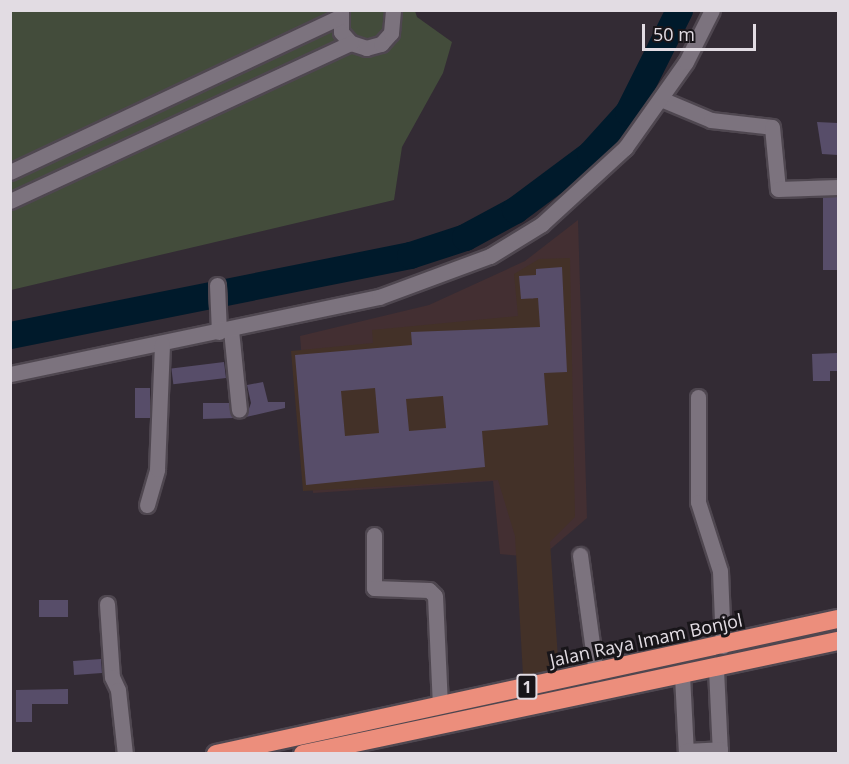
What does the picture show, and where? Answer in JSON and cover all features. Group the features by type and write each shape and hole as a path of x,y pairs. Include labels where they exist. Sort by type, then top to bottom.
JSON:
{"highway":[{"name":"Jalan Raya Imam Bonjol","path":"303,753 335,737 440,706 723,646 838,619"},
{"name":"Jalan Raya Imam Bonjol","path":"216,753 335,737 716,669 838,641"}],"street":[{"path":"10,172 339,14 341,32 351,44 366,48 381,44 392,33 393,10"},
{"path":"10,374 225,331 379,297 490,256 542,224 609,166 661,99 712,10"},
{"path":"10,201 351,44"},
{"path":"661,99 711,120 772,127 778,189 838,187"},
{"path":"217,287 218,307 225,331 239,410"},
{"path":"147,505 157,469 162,344"},
{"path":"698,397 698,502 720,571 723,646"},
{"path":"374,535 374,588 429,590 435,596 440,706"},
{"path":"580,555 596,673"},
{"path":"107,604 112,677 118,690 125,753"},
{"path":"682,675 686,752 720,751 716,669"}],"shaded area":[{"path":"578,220 587,518 540,558 500,554 493,481 313,493 300,336 429,305 525,261"},
{"path":"570,258 575,517 550,542 559,673 523,675 515,536 498,480 303,491 291,351 373,343 372,330 518,316 514,274 539,259"}],"green space":[{"path":"10,11 415,11 417,17 452,42 443,73 402,147 394,200 11,290"}],"building":[{"path":"817,122 838,123 838,155 822,154"},
{"path":"823,197 838,197 838,270 823,270"},
{"path":"562,267 567,372 544,373 548,425 482,431 485,467 306,485 295,355 412,345 411,332 540,327 538,298 521,299 519,276 536,275 536,269","holes":["375,388 379,433 345,436 341,391","443,396 446,428 409,431 406,399"]},
{"path":"838,353 838,371 830,371 830,381 813,381 812,354"},
{"path":"224,362 226,378 173,384 171,368"},
{"path":"263,382 268,402 285,402 285,408 246,417 251,403 247,385"},
{"path":"135,388 150,388 150,418 135,418"},
{"path":"203,403 229,403 234,418 203,419"},
{"path":"39,600 68,600 68,617 39,617"},
{"path":"101,659 102,673 74,675 73,661"},
{"path":"68,689 68,704 32,704 32,722 16,722 16,690"}],"waterway":[{"path":"10,335 410,255 465,237 515,210 590,154 628,112 679,10"}]}
